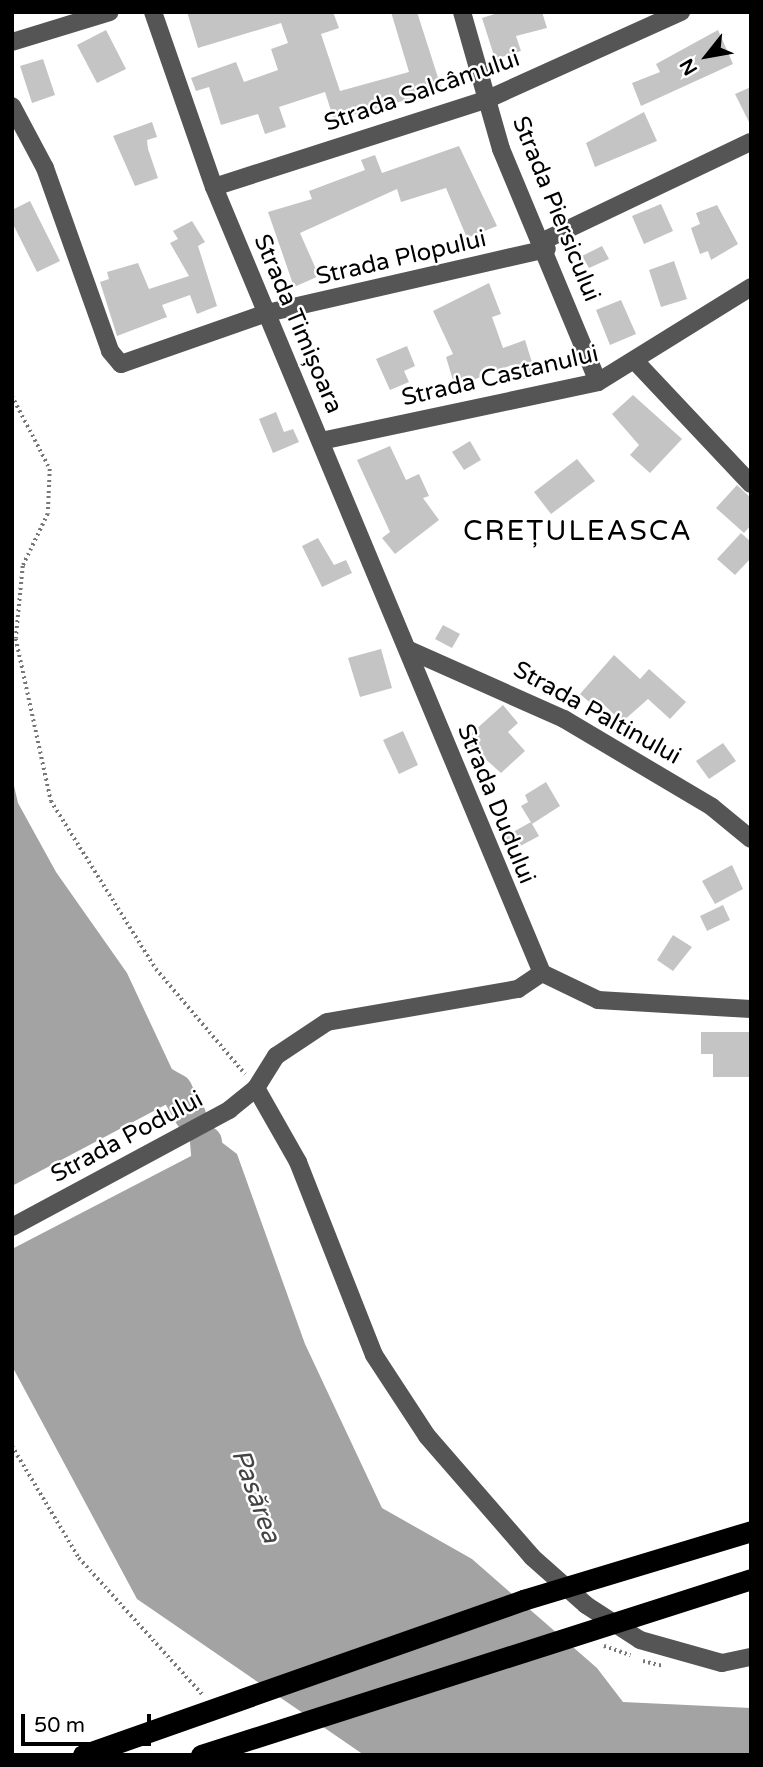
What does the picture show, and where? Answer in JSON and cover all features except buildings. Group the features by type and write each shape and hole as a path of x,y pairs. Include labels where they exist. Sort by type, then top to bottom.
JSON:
{"highway":[{"path":"83,1755 165,1724 751,1531"},
{"path":"204,1754 742,1581"}],"street":[{"path":"12,42 110,12"},
{"name":"Strada Timișoara","path":"153,12 214,187 409,650"},
{"name":"Strada Piersicului","path":"462,12 501,149 545,245 598,382"},
{"name":"Strada Salcâmului","path":"214,187 488,99 681,12"},
{"name":"Strada Plopului","path":"12,106 45,168 115,359 132,362 267,313 545,245 751,142"},
{"name":"Strada Castanului","path":"321,441 598,382 635,361 672,331 751,288"},
{"path":"635,361 751,484"},
{"name":"Strada Paltinului","path":"409,650 564,719 712,807 751,839"},
{"name":"Strada Dudului","path":"409,650 542,973"},
{"path":"751,1009 598,1000 542,973 518,989 327,1022 290,1045 265,1072 256,1088 298,1162 374,1355 428,1436 514,1536 586,1605 640,1640 722,1663 751,1657"},
{"name":"Strada Podului","path":"12,1227 229,1110 256,1088"}],"path":[{"path":"12,396 50,469 48,514 21,578 16,639 51,801 164,979 256,1088"},
{"path":"12,1446 79,1558 210,1705"}],"water":[{"path":"12,777 18,803 56,872 127,973 184,1095 12,1186"},
{"path":"220,1141 237,1154 305,1344 382,1508 472,1559 597,1668 623,1702 751,1708 751,1755 364,1755 137,1599 12,1366 12,1249"}],"waterway":[{"name":"Pasărea","path":"147,1073 176,1090 190,1115"},
{"name":"Pasărea","path":"206,1142 210,1189"}],"district":[{"name":"CREȚULEASCA","path":"578,531"}]}
